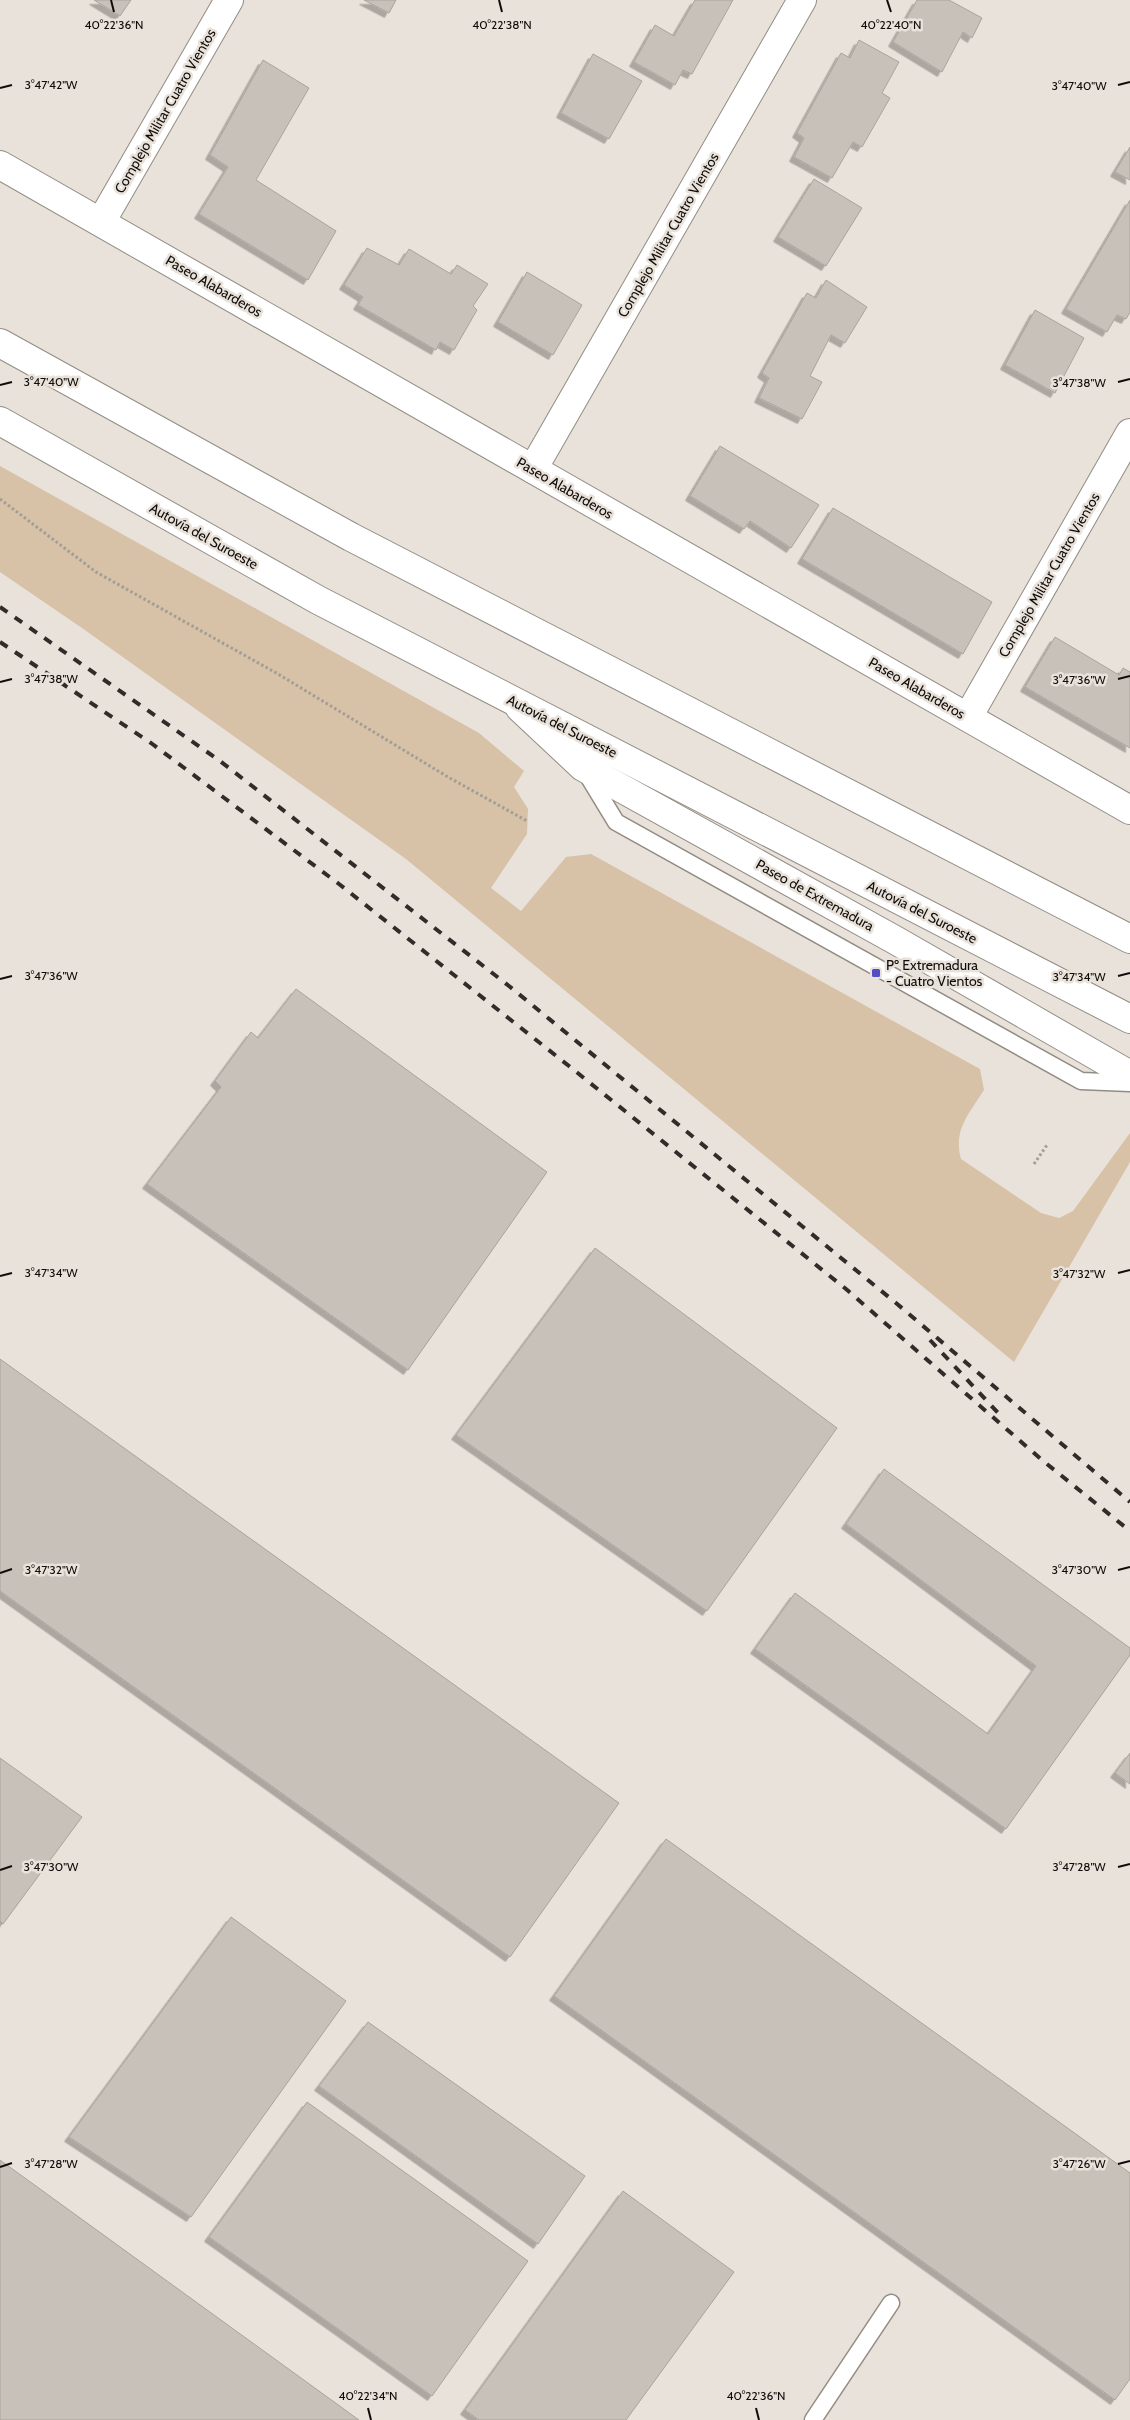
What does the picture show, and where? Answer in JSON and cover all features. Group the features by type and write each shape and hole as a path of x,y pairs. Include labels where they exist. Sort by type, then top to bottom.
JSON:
{"main road":[{"name":"Complejo Militar Cuatro Vientos","path":"101,222 229,0"},
{"name":"Complejo Militar Cuatro Vientos","path":"533,470 802,0"},
{"name":"Paseo Alabarderos","path":"0,165 1130,810"},
{"path":"0,343 351,537 1130,939"},
{"name":"Autovía del Suroeste","path":"0,421 318,600 1130,1019"},
{"name":"Complejo Militar Cuatro Vientos","path":"968,716 1130,433"},
{"name":"Paseo de Extremadura","path":"511,700 583,767 895,940 1130,1075"}],"lane":[{"path":"583,767 616,822 1081,1081 1130,1083"},
{"path":"813,2420 891,2303"}],"path":[{"path":"0,499 96,572 278,674 448,777 527,821"},
{"path":"1034,1164 1047,1145"}],"shaded area":[{"path":"0,466 479,733 524,771 514,787 528,809 527,834 491,888 521,911 566,857 591,854 980,1069 984,1090 968,1115 961,1131 959,1149 961,1159 1041,1213 1059,1218 1073,1211 1130,1133 1130,1162 1014,1362 406,859 82,628 0,572"}],"building":[{"path":"94,0 131,0 120,16"},
{"path":"364,0 396,0 389,13"},
{"path":"695,0 733,0 692,74 683,70 675,85 634,62 655,25 674,36"},
{"path":"917,0 949,0 982,18 972,38 963,32 942,72 893,42"},
{"path":"859,40 899,62 882,93 890,98 862,147 853,142 832,178 794,157 804,138 797,133 841,53 850,58"},
{"path":"593,54 642,81 609,139 561,113"},
{"path":"263,60 309,88 256,180 336,231 308,280 199,214 228,167 210,155"},
{"path":"1130,147 1130,180 1115,172"},
{"path":"814,179 862,208 826,266 778,237"},
{"path":"1130,200 1130,312 1126,319 1117,315 1107,332 1066,309"},
{"path":"367,248 399,265 409,249 451,274 457,265 488,284 473,306 477,310 454,350 440,342 436,350 358,305 363,297 344,285"},
{"path":"527,272 582,305 553,355 498,322"},
{"path":"826,280 867,307 845,343 831,335 810,376 822,382 802,419 759,398 769,378 762,373 807,293 816,298"},
{"path":"1035,310 1084,338 1055,393 1005,365"},
{"path":"720,446 819,505 791,548 750,521 744,529 690,496"},
{"path":"833,508 992,602 963,654 802,559"},
{"path":"1055,637 1119,675 1123,668 1130,672 1130,748 1025,687"},
{"path":"296,989 547,1172 408,1370 147,1184 221,1087 215,1081 251,1032 258,1038"},
{"path":"595,1248 837,1428 707,1611 456,1435"},
{"path":"0,1359 619,1803 510,1957 0,1591"},
{"path":"884,1469 1130,1648 1130,1655 1006,1829 755,1649 795,1593 988,1734 1036,1666 846,1524"},
{"path":"1130,1753 1130,1784 1115,1773"},
{"path":"0,1758 82,1817 3,1924 0,1921"},
{"path":"666,1839 1130,2173 1130,2379 1115,2400 554,1996"},
{"path":"231,1917 346,2001 191,2217 69,2137"},
{"path":"368,2022 585,2176 538,2244 319,2086"},
{"path":"307,2102 528,2261 432,2396 209,2237"},
{"path":"0,2160 359,2420 0,2420"},
{"path":"623,2191 734,2272 626,2420 479,2420 465,2410"}],"railway":[{"path":"0,607 220,761 509,986 896,1303 1130,1502"},
{"path":"0,642 151,743 339,884 846,1289 1042,1460 1130,1531"},
{"path":"930,1340 1001,1416"}],"place":[{"name":"Pº Extremadura - Cuatro Vientos","path":"876,973"}]}
